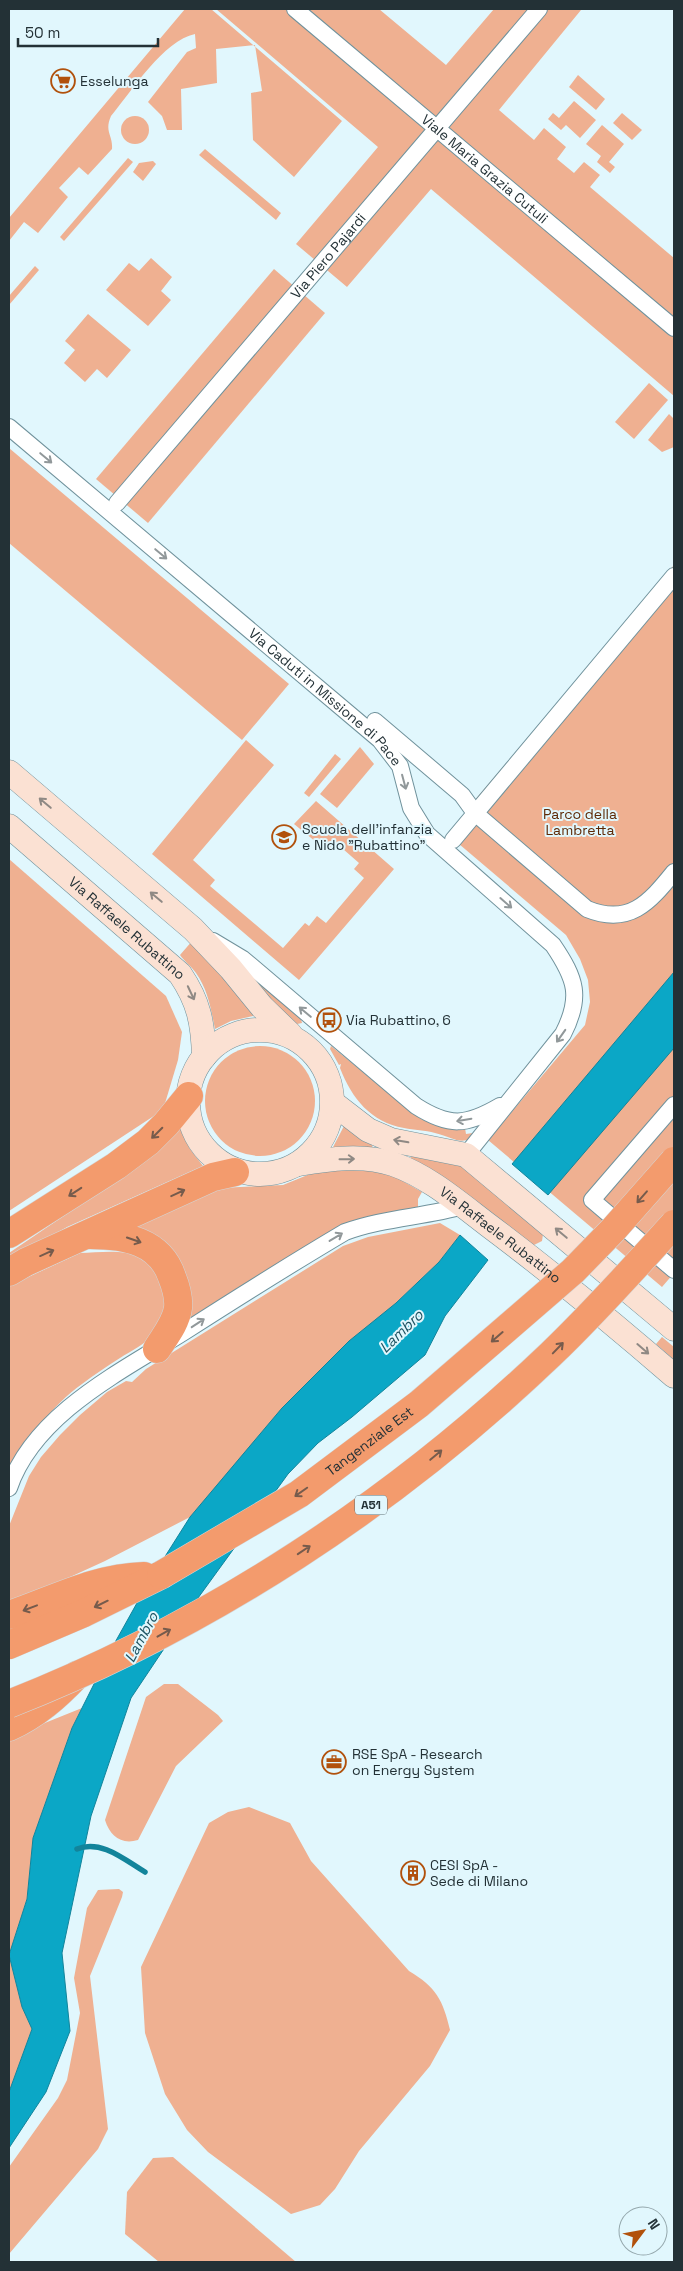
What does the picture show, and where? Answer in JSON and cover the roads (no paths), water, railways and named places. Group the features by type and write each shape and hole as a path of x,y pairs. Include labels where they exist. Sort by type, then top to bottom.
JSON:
{"highway":[{"path":"9,1234 116,1166 148,1142 166,1124 188,1096"},
{"name":"Tangenziale Est","path":"9,1646 84,1613 161,1575 299,1494 419,1404 574,1271 674,1161"},
{"path":"9,1272 26,1262 213,1177 235,1172"},
{"name":"A51","path":"9,1704 147,1642 270,1573 358,1514 416,1471 552,1353 674,1224"},
{"path":"86,1235 113,1235 136,1240 155,1250 169,1267 176,1288 178,1307 172,1325 157,1349"},
{"path":"9,1616 102,1580 161,1575"},
{"path":"9,1726 30,1716 56,1697 78,1674"}],"street":[{"name":"Viale Maria Grazia Cutuli","path":"294,9 674,328"},
{"name":"Via Piero Pajardi","path":"117,504 538,9"},
{"name":"Via Caduti in Missione di Pace","path":"9,427 380,740 400,766 411,808 427,834 553,945 565,963 573,980 575,998 573,1016 563,1034 508,1100 466,1155"},
{"path":"453,840 674,576"},
{"path":"331,683 462,796 475,813 587,909 602,915 630,913 653,899 674,872"},
{"name":"Via Raffaele Rubattino","path":"9,772 194,929 231,969 262,1007 293,1037 308,1047 325,1069 331,1085 333,1103 330,1121 323,1138 313,1152 299,1164 287,1170 269,1174 235,1172 211,1155 200,1141 190,1116 188,1096 194,1072 204,1057 217,1044 241,1032 268,1030 293,1037"},
{"name":"Via Raffaele Rubattino","path":"9,826 180,974 190,990 198,1009 203,1029 204,1057"},
{"name":"Via Raffaele Rubattino","path":"194,929 244,960 416,1106 431,1116 447,1122 466,1120 489,1112 508,1100"},
{"path":"333,1103 368,1130 391,1140 466,1155 674,1328"},
{"path":"674,1104 592,1200 674,1270"},
{"name":"Via Raffaele Rubattino","path":"299,1164 328,1159 372,1159 391,1163 406,1169 463,1206 525,1252 674,1376"},
{"path":"9,1488 24,1458 42,1434 67,1410 108,1380 345,1232 360,1226 463,1206"}],"water":[{"path":"674,972 674,1048 548,1195 512,1164"},
{"name":"Lambro","path":"460,1235 488,1260 445,1316 425,1355 352,1417 318,1443 288,1474 198,1598 131,1698 91,1816 62,1953 70,2031 46,2092 9,2148 9,2092 32,2029 22,2007 9,1955 27,1899 33,1838 72,1728 113,1646 147,1585 190,1517 282,1408 349,1341 396,1303 439,1262"}],"waterway":[{"path":"77,1849 86,1847 104,1849 145,1872"}],"place":[{"name":"Esselunga","path":"63,81"},
{"name":"Scuola dell'infanzia e Nido \"Rubattino\"","path":"284,837"},
{"name":"Via Rubattino, 6","path":"329,1020"},
{"name":"RSE SpA - Research on Energy System","path":"334,1762"},
{"name":"CESI SpA - Sede di Milano","path":"413,1873"}],"park label":[{"name":"Parco della Lambretta","path":"580,822"}]}
